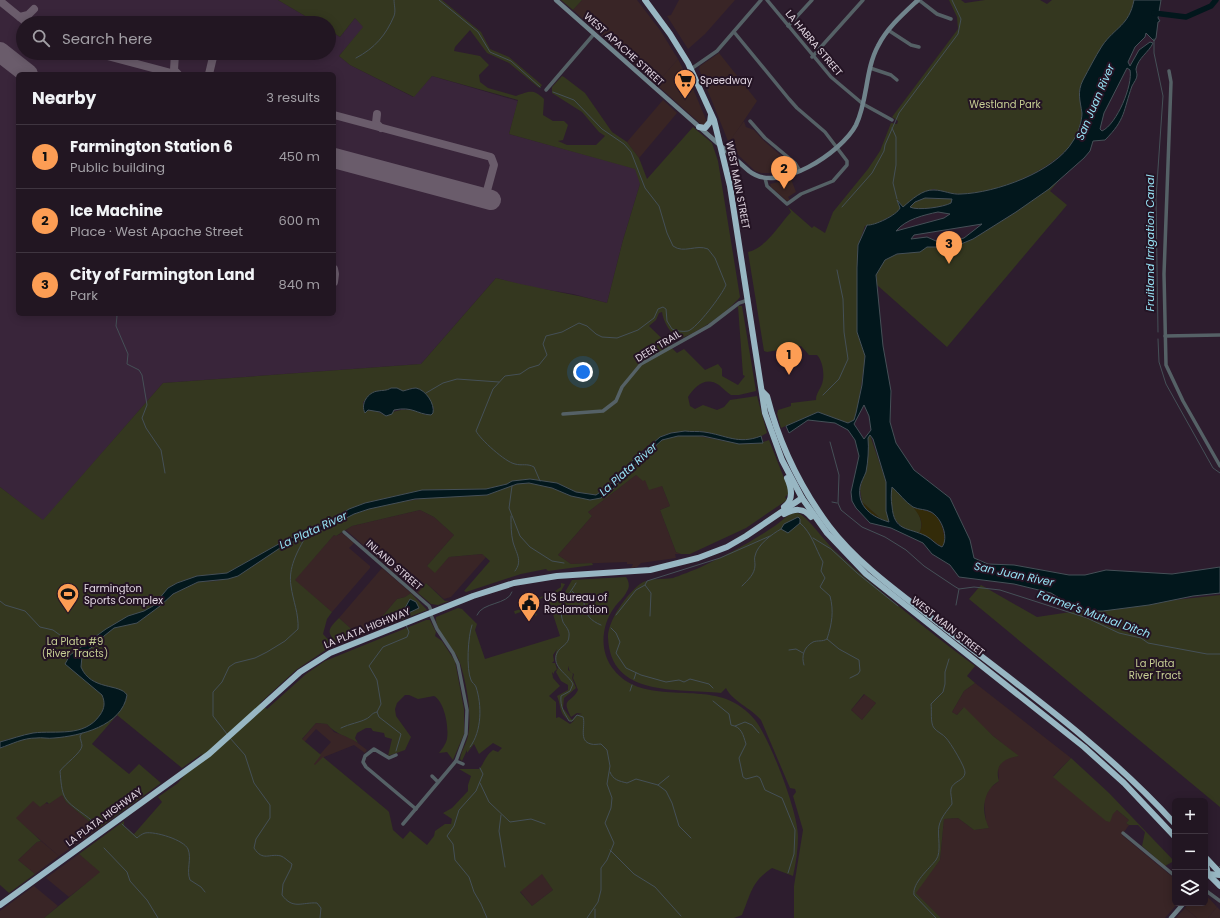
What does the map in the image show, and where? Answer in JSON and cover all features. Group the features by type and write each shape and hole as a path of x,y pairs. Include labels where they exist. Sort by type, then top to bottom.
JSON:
{"highway":[{"name":"WEST MAIN STREET","path":"645,0 670,34 691,68 712,115 730,186 763,392 761,397 765,413 786,469 802,498 835,539 878,584 1084,747 1124,783 1172,834"},
{"path":"699,127 705,128 708,125 712,115"},
{"name":"WEST MAIN STREET","path":"763,392 767,396 778,434 795,472 835,539 900,593 1089,742 1137,785 1172,821"},
{"path":"776,444 774,448 792,494 786,505 767,518 765,524 771,524 788,512 801,510 807,513 827,537 835,539"},
{"path":"795,472 796,479 802,488 802,498"},
{"name":"LA PLATA HIGHWAY","path":"0,905 209,754 314,662 338,649 487,591 526,581 567,575 638,572 677,564 727,547 765,524 802,498"},
{"path":"1208,860 1220,874"},
{"path":"1208,874 1220,874"},
{"path":"1208,876 1220,886"}],"street":[{"name":"WEST APACHE STREET","path":"556,0 751,173 765,178"},
{"path":"691,68 711,56 761,0"},
{"name":"LA HABRA STREET","path":"767,0 812,57 831,78 862,104 892,120"},
{"path":"788,26 812,0"},
{"path":"812,57 863,0"},
{"path":"734,32 793,104 825,132 836,147 847,161 847,165 833,181 801,194 787,204 766,186 765,178 782,177 800,171 816,162 836,147 856,126 870,68 869,60 888,30 918,0 937,14 951,19"},
{"path":"888,30 911,46 919,47"},
{"path":"546,90 594,34"},
{"path":"870,68 891,74 897,80"},
{"path":"1169,71 1171,82 1164,274 1164,336 1166,365 1172,379 1220,466"},
{"path":"750,121 765,138 795,163 800,171"},
{"name":"DEER TRAIL","path":"563,414 603,411 616,401 622,388 641,364 709,326 738,303 748,300"},
{"path":"1164,336 1220,335"},
{"name":"INLAND STREET","path":"344,532 429,606 440,635 456,659 466,710 466,734 456,761"},
{"path":"436,638 440,635"},
{"path":"396,755 389,758 374,749 365,756 363,762 366,767 416,808"},
{"path":"403,824 456,761 463,764"},
{"path":"432,776 438,782"},
{"path":"1123,833 1172,874"},
{"path":"1208,892 1220,901"},
{"path":"1171,918 1181,906"}],"shaded area":[{"path":"0,0 278,0 305,16 16,16 16,60 336,60 336,34 340,37 355,18 364,27 339,56 350,65 413,97 432,76 518,101 509,134 644,171 623,240 607,303 573,294 529,287 496,278 421,364 163,383 43,521 0,487"},
{"path":"582,0 637,0 660,30 678,59 656,84 573,10"},
{"path":"679,0 735,0 705,34 688,49 667,16 671,15"},
{"path":"719,53 757,101 731,140 728,141 699,69 700,66"},
{"path":"678,59 707,122 703,126 656,84"},
{"path":"663,100 677,113 639,158 627,142"},
{"path":"744,121 746,127 754,130 763,140 793,166 793,169 775,173 761,173 755,171 733,150 731,139"},
{"path":"791,179 796,192 788,197 790,200 787,201 771,187 770,184"},
{"path":"636,475 662,486 670,506 660,510 676,552 681,554 675,554 676,558 641,563 637,567 631,568 633,564 627,564 627,562 571,564 558,555 592,516 588,512"},
{"path":"420,510 434,517 454,535 427,566 435,572 449,557 482,554 486,557 451,597 444,599 426,583 418,593 346,530 352,526"},
{"path":"342,533 354,543 349,548 370,566 370,568 332,612 294,580 334,535 336,536"},
{"path":"382,568 411,593 405,597 397,599 374,626 357,634 339,618"},
{"path":"975,683 1071,758 1053,776 1112,814 1117,810 1129,820 1126,823 1129,825 1122,835 1172,877 1172,906 1175,906 1165,918 941,918 916,893 940,860 944,819 958,818 974,830 989,828 986,823 984,799 990,788 999,781 998,768 1001,763 1007,757 1018,756 993,736 963,708 957,715 952,712 964,691"},
{"path":"865,694 876,703 862,720 851,710"},
{"path":"316,723 327,724 334,732 351,738 367,750 365,753 354,745 324,757 315,766 295,748","holes":["316,729 331,742 315,760 299,748"]},
{"path":"62,794 66,802 98,829 59,856 15,818 33,800 49,804"},
{"path":"41,841 59,856 35,874 18,860 37,842"},
{"path":"79,854 101,872 69,897 46,878"},
{"path":"542,873 553,890 532,906 520,891"},
{"path":"34,886 58,906 44,918 0,918 0,911"},
{"path":"1208,897 1217,907 1208,918 1197,918 1185,908 1186,906 1208,906"},
{"path":"1217,907 1220,910 1220,918 1208,918"},
{"path":"1185,908 1197,918 1176,918"}],"green space":[{"name":"La Plata #9 (River Tracts)","path":"278,0 442,0 481,32 490,49 509,57 542,85 540,88 538,87 509,63 487,53 470,30 455,47 454,51 480,56 489,65 479,75 480,82 488,88 516,96 527,92 536,93 544,99 543,115 553,121 564,121 568,125 563,140 558,141 567,145 596,145 605,136 599,132 582,112 552,93 552,87 562,76 564,77 585,93 612,132 627,142 639,158 647,179 693,127 712,143 718,161 740,297 728,309 712,321 695,332 679,339 668,327 662,312 659,313 656,320 649,326 677,353 684,349 705,370 718,364 722,369 722,376 738,385 745,376 743,375 738,306 742,306 756,391 739,395 731,395 714,382 705,382 697,386 688,397 690,406 695,409 703,405 717,410 724,407 730,400 757,396 767,433 754,439 744,441 705,432 688,431 671,433 661,437 642,451 596,495 576,492 557,483 512,481 507,484 486,489 422,490 365,503 349,509 325,525 284,541 227,573 197,576 177,583 168,588 158,602 149,609 173,594 198,582 216,581 238,576 283,546 327,528 354,514 381,505 433,497 487,495 517,484 529,483 552,488 571,496 601,498 609,492 629,470 660,441 677,436 704,437 743,444 769,440 788,488 788,494 785,497 787,500 746,528 690,554 681,554 676,552 660,510 670,506 662,486 649,490 645,480 643,481 636,475 588,512 592,516 558,555 571,564 592,563 593,565 548,571 546,569 521,574 466,592 464,591 490,561 482,554 449,557 435,573 427,566 454,535 434,517 420,510 352,526 336,536 334,535 295,580 332,612 327,619 323,634 333,645 296,670 260,703 267,709 306,674 325,661 426,620 430,620 436,632 435,636 442,641 455,661 464,709 464,734 453,760 447,752 439,753 446,741 447,728 441,704 434,696 418,699 405,695 397,703 395,709 396,716 411,737 405,750 388,756 392,739 385,737 384,733 373,731 371,728 366,728 357,733 355,738 358,743 338,733 327,724 316,723 302,739 321,755 314,764 315,765 323,757 389,812 393,830 403,839 410,831 427,845 434,836 435,831 445,824 451,824 452,819 443,813 452,808 468,791 471,776 459,769 479,769 490,752 493,750 498,752 502,748 493,743 479,754 474,744 467,753 467,750 462,761 460,759 468,736 469,727 467,690 458,658 438,628 436,617 458,608 462,609 477,624 475,630 485,659 560,636 549,602 551,599 565,592 572,580 626,577 629,588 610,615 604,631 604,647 606,655 614,670 625,680 638,687 667,692 712,695 726,699 742,708 749,713 761,729 782,776 797,825 798,846 793,876 772,868 765,873 752,889 742,915 734,918 44,918 100,872 79,854 124,821 124,826 134,834 162,802 158,797 178,783 203,753 182,768 117,715 92,744 129,774 139,764 161,783 98,829 66,802 62,795 49,804 47,802 40,807 33,801 16,818 41,841 37,842 18,860 35,874 9,893 0,885 0,748 4,747 8,739 0,742 0,487 43,520 163,383 421,364 496,278 607,303 623,240 640,184 635,169 509,134 518,100 432,76 414,97 350,65 339,56 363,27 355,18 340,37 336,34 336,16 305,16","holes":["391,388 403,391 414,388 428,397 434,409 426,415 410,410 396,411 386,416 375,411 364,411 363,402 376,391 387,391","557,649 555,656 558,668 556,672 561,681 568,685 568,690 557,696 564,716 571,722 575,720 570,724 559,717 556,718 556,702 549,696 560,686 553,678 552,672 554,674 557,669 555,663 552,663 554,661 553,655","571,673 574,674 573,678 578,690 568,702 567,706 571,717 577,713 582,714 576,715 572,720 563,708 564,698 576,688 572,678 573,674","542,874 553,890 532,906 520,892"]},
{"path":"561,0 582,0 573,10"},
{"name":"Westland Park","path":"949,0 961,0 965,3 985,0 1040,0 1047,4 1052,0 1134,0 1129,16 1102,47 1081,85 1079,93 1082,113 1079,129 1070,146 1058,158 1026,177 1008,185 990,190 960,194 933,189 903,207 898,201 900,208 898,212 876,224 865,226 858,245 857,332 865,356 858,407 854,420 848,423 818,412 781,428 777,414 778,410 791,406 791,403 816,400 823,381 823,369 821,361 817,355 809,355 801,346 767,352 764,351 748,252 761,246 772,235 791,212 788,207 812,228 814,226 825,233 833,212 868,169 880,151 891,123 897,124 898,121 892,117 958,29 957,17"},
{"path":"1061,178 1050,191 1067,205 947,347 877,285 876,275 879,268 885,260 891,256 927,247 939,247 951,243 961,244 973,239 1016,212"},
{"path":"925,198 952,199 951,203 937,207 918,209 910,207 915,202"},
{"path":"870,435 886,482 886,511 890,522 882,520 862,502 860,489 866,467 868,437"},
{"path":"892,487 913,506 917,512 920,518 920,532 917,533 902,527 894,518 890,500"},
{"path":"798,513 806,519 836,552 870,582 975,666 967,676 975,683 964,691 952,712 957,715 964,707 993,736 1019,756 1009,758 1002,763 998,771 999,781 993,785 986,796 984,809 986,822 989,828 974,830 958,818 944,819 940,860 916,893 941,918 794,918 794,886 803,830 793,796 796,792 795,789 790,788 761,720 732,697 726,688 721,693 666,689 649,686 633,680 620,671 612,657 608,637 611,623 624,601 640,584 652,580 673,578 701,567 753,540 790,514","holes":["864,694 876,703 862,720 851,710"]},
{"path":"426,583 445,601 449,601 438,605 431,604 418,593"},
{"path":"561,583 565,584 561,591 529,603 529,601 552,593 561,587"},
{"name":"La Plata River Tract","path":"981,585 1037,617 1084,610 1220,595 1220,807 969,599"},
{"path":"411,593 427,610 346,641 337,643 331,636 330,630 332,625 339,618 357,634 374,626 397,599 405,597"},
{"path":"532,606 537,615 535,616 532,608 515,614 514,611"},
{"path":"1071,758 1109,793 1172,859 1172,862 1165,866 1142,846 1145,832 1138,825 1129,825 1126,823 1129,820 1117,810 1113,814 1110,822 1106,821 1053,777"}],"sand":[{"path":"862,502 882,520 867,511"},
{"path":"913,507 928,511 936,516 941,524 945,539 942,547 926,536 917,533 920,532 921,521"}],"water":[{"path":"1134,0 1161,0 1158,18 1160,21 1158,22 1156,38 1154,41 1146,33 1145,37 1135,47 1128,62 1130,66 1139,50 1150,42 1153,43 1137,65 1137,75 1125,109 1112,133 1105,140 1093,141 1090,151 1084,158 1049,189 973,239 961,244 951,243 940,247 927,247 920,252 897,254 885,260 876,275 883,346 891,391 890,422 896,443 914,470 950,498 970,540 974,558 988,564 1014,565 1069,575 1085,575 1106,570 1172,574 1220,567 1220,593 1193,596 1149,605 1103,611 1087,611 1074,607 1051,593 1014,584 959,577 950,565 932,554 923,543 891,528 870,523 856,508 852,501 851,492 859,456 855,440 848,430 835,423 808,420 789,433 786,426 818,412 848,423 854,420 862,385 865,356 857,332 858,245 867,225 880,222 895,214 900,208 897,200 903,207 917,196 930,190 958,194 990,190 1023,179 1053,162 1073,141 1078,131 1082,116 1080,92 1083,80 1102,46 1121,26 1132,9","holes":["1127,68 1130,70 1130,77 1123,104 1108,127 1102,131 1100,129 1104,113","1096,92 1101,99 1091,118 1090,107","925,198 952,199 951,203 937,207 924,209 910,207 915,202","938,212 950,214 944,218 896,231 905,223","982,224 964,238 956,240 936,241 927,237 911,239 914,235","864,405 869,416 871,430 864,439 854,424","870,435 873,439 886,482 886,511 889,522 872,514 863,506 861,500 860,487 866,472 868,438","892,487 907,503 913,507 929,511 935,515 943,528 945,539 942,547 926,536 899,525 893,514"]},
{"path":"397,388 403,391 414,388 420,389 429,398 433,406 433,413 431,415 400,409 394,410 392,414 386,416 380,412 368,410 365,413 364,402 368,396 374,392"},
{"name":"La Plata River","path":"685,431 712,433 745,440 761,436 763,443 739,444 703,436 678,436 662,440 629,470 613,489 601,498 590,500 571,496 552,488 529,483 517,484 487,495 415,499 369,509 354,514 327,528 283,546 238,576 228,579 198,582 173,594 137,623 114,628 97,644 86,651 82,656 81,667 86,675 91,680 123,691 127,695 123,706 117,715 109,722 87,732 76,735 27,739 0,748 0,742 21,736 42,732 69,732 86,727 93,722 103,710 104,703 102,695 65,664 70,655 106,629 128,616 144,611 153,606 168,588 177,583 197,576 227,573 284,541 325,524 349,509 365,503 422,490 486,489 507,484 512,481 530,479 557,483 576,492 596,495 609,486 630,463 660,437 671,433"},
{"path":"798,517 800,519 800,523 788,533 781,529 784,524"},
{"path":"410,599 416,602 419,608 400,617"}],"waterway":[{"path":"356,58 369,50 379,40 391,23 395,14 394,0"},
{"path":"439,0 478,32 490,52 511,61 540,87"},
{"name":"Farmer's Mutual Ditch","path":"842,207 872,173 884,151 885,145 899,113 958,34 961,19 952,0"},
{"path":"1154,13 1186,17 1211,6 1216,0"},
{"name":"Fruitland Irrigation Canal","path":"1154,39 1154,53 1163,96 1156,198 1158,332"},
{"name":"San Juan River","path":"1088,118 1100,88"},
{"path":"540,481 534,467 515,464 505,459 487,444 476,431 493,389 505,376 520,374 529,368 539,365 547,355 543,344 546,336 562,332 579,323 587,326 602,337 617,338 638,330 654,318 658,309 663,307 666,309 667,321 672,329 688,331 692,329 709,311 726,285 715,258 708,249 681,249 673,246 667,233 659,206 645,188 631,152 624,144 602,129 574,100 553,92"},
{"path":"892,128 896,137 896,165 893,183 897,199"},
{"name":"Farmer's Mutual Ditch","path":"823,395 839,379 848,359 844,332 843,299 837,270"},
{"path":"117,316 116,326 128,354 127,364 139,370 142,375 147,405 142,418 146,428 161,450 165,473"},
{"name":"Fruitland Irrigation Canal","path":"1158,339 1159,362 1166,384 1213,468 1220,473"},
{"path":"426,393 443,383 457,379 499,382"},
{"name":"Farmer's Mutual Ditch","path":"830,442 839,475 838,503 841,510 862,527 885,537 906,550 924,566 959,589 974,587 1000,590 1087,618 1119,633 1141,638 1148,643 1207,654 1220,654"},
{"path":"512,486 509,508 520,536 530,547 552,561 564,563"},
{"name":"Farmer's Mutual Ditch","path":"832,502 837,503"},
{"path":"511,516 512,539 519,560 515,571"},
{"path":"800,523 808,531 823,562 821,571 825,578 820,587 830,596 832,612 827,639 813,642 807,646 803,655 804,665"},
{"path":"742,586 751,577 754,571 756,552 769,537 781,529"},
{"name":"La Plata River","path":"227,734 213,716 213,692 222,682 229,667 235,663 255,658 267,652 285,641 298,629 297,613 290,579 292,566 306,536"},
{"path":"650,616 651,593 645,585 647,581 720,558 770,536"},
{"path":"813,538 831,549 857,573 898,606"},
{"path":"576,583 564,601 561,611 563,622 568,630 569,639 557,653 556,662 573,684 570,691 561,696 561,703 569,721 572,721 577,715 583,717 583,733 585,740 592,744 601,744 607,750 610,766 607,784 612,798 611,808 605,823 614,843 607,860 601,868 601,890 598,902 587,918"},
{"path":"616,615 636,590 645,585"},
{"path":"956,605 959,589"},
{"path":"572,591 584,603 589,617 594,622 601,625"},
{"path":"477,615 484,608 506,599 512,592"},
{"path":"0,601 5,605 25,611 40,627 53,630 79,649"},
{"path":"396,751 401,734 379,717 377,712 381,704 377,680 369,666 383,647 407,637 409,632 406,625"},
{"path":"470,747 477,733 480,718 478,694 469,675 468,668 469,644 472,625"},
{"path":"611,628 616,633 620,642 616,653 626,668 641,675 666,682 679,680 684,682 690,679 709,684 713,688"},
{"path":"827,639 839,649 859,660 860,671 858,674 850,678"},
{"path":"789,650 796,649 803,653"},
{"path":"936,918 914,895 914,890 918,881 938,857 940,823 944,814 952,804 952,786 963,778 965,773 965,770 951,744 934,728 932,723 931,704 943,692 945,672 949,659"},
{"path":"634,679 636,673"},
{"path":"630,691 632,685"},
{"path":"713,701 729,714 731,725 738,728 743,735 746,744 739,758 743,777 746,779 757,776 760,778 765,790 782,798 795,830 794,854 788,873"},
{"path":"341,728 364,720 373,713 377,712"},
{"path":"735,726 745,722 752,725 759,733"},
{"path":"82,733 80,736 82,745 81,749 60,771 63,793 68,802 96,824"},
{"path":"230,738 245,755 254,783 270,805 270,818 256,839 254,848 260,855 281,856 292,864 283,884 282,895 286,900 294,904 317,903 321,908 320,918"},
{"path":"480,768 483,774 476,791 459,810 454,826 447,836 453,844 455,860 469,877 474,892 487,918"},
{"path":"610,772 613,777 619,781 627,783 636,779 658,785 666,791 672,803 679,826 691,838"},
{"path":"658,785 669,776"},
{"path":"480,783 489,802 510,822 531,819 545,824"},
{"path":"501,815 499,831 505,867"},
{"path":"122,824 137,838 145,833 155,833 181,842 188,849 189,853 190,880 201,887 205,892"},
{"path":"104,848 127,872 130,881 147,900 158,918"},
{"path":"610,850 634,874 655,887 681,916"},
{"path":"595,909 595,918"}],"taxiway":[{"path":"0,1 18,16"},
{"path":"24,16 28,15 34,9"},
{"path":"122,60 167,72"},
{"path":"175,60 174,70 176,72"},
{"path":"209,72 212,60"},
{"path":"377,114 376,123 381,128"},
{"path":"336,116 491,157 494,165 485,198"}],"runway":[{"path":"0,52 25,72"},
{"path":"336,159 491,200"}],"place":[{"name":"Speedway","path":"685,100"},
{"name":"Ice Machine","path":"784,189"},
{"name":"City of Farmington Land","path":"949,264"},
{"name":"Farmington Station 6","path":"789,375"},
{"name":"Farmington Sports Complex","path":"68,614"},
{"name":"US Bureau of Reclamation","path":"529,622"}]}
